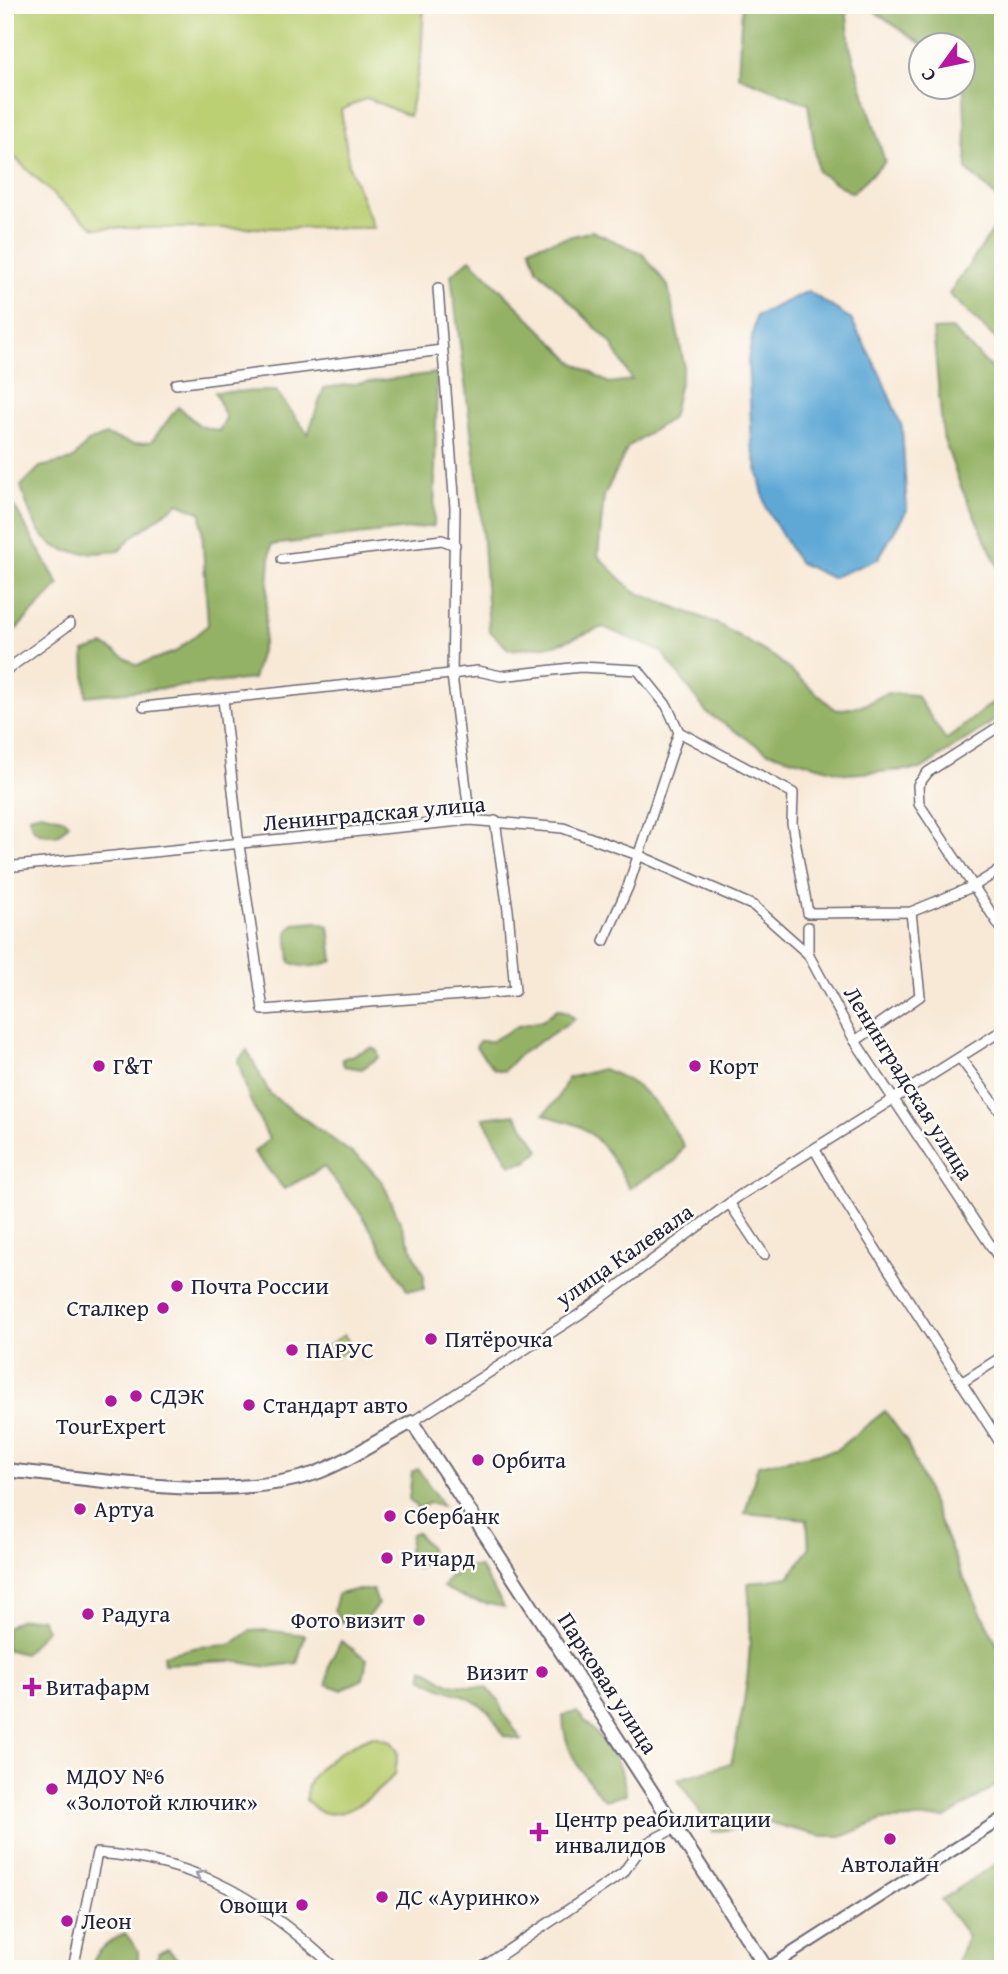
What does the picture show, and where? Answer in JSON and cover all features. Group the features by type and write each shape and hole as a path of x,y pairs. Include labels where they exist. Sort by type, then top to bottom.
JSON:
{"main road":[{"name":"улица Калевала","path":"5,1470 196,1487 255,1484 313,1474 412,1422"},
{"name":"Парковая улица","path":"412,1422 767,1969"}],"street":[{"path":"438,288 455,545 452,675 470,820"},
{"path":"176,384 442,350"},
{"path":"282,559 442,540 455,545"},
{"path":"5,671 70,624"},
{"path":"144,707 478,671 501,676 580,667 638,670 667,706 679,732 793,793 792,822 807,913 911,912 974,886 1003,868"},
{"path":"223,699 239,845 263,1010 515,991 495,821"},
{"path":"1003,724 928,772 918,785 919,804 1003,931"},
{"path":"604,941 638,855 679,732"},
{"name":"Ленинградская улица","path":"5,867 470,820 563,828 638,855 754,906 808,954 855,1041 1003,1265"},
{"path":"855,1041 920,996 911,912"},
{"path":"808,928 808,954"},
{"name":"улица Калевала","path":"412,1422 580,1314 730,1204 1003,1030"},
{"path":"960,1058 1003,1115"},
{"path":"815,1150 821,1165 1003,1447"},
{"path":"730,1204 764,1255"},
{"path":"961,1383 1003,1356"},
{"path":"767,1969 1003,1818"},
{"path":"480,1969 623,1873 643,1845 677,1827"},
{"path":"73,1969 97,1853 135,1856 188,1869 261,1907 336,1969"}],"green space":[{"path":"5,5 424,5 421,58 409,116 367,98 341,110 349,166 374,228 95,228 61,202 8,151"},
{"path":"742,5 846,5 850,47 885,162 852,193 818,172 808,104 738,76"},
{"path":"865,5 1003,7 1003,203 967,170 964,102 976,102 976,32 906,33"},
{"path":"1003,216 1003,346 949,294"},
{"path":"592,231 642,253 668,286 684,364 672,418 628,447 604,496 598,556 633,591 716,623 776,658 836,710 862,706 887,693 916,695 946,740 1003,694 1003,715 921,769 847,774 768,752 707,713 662,652 603,627 555,645 509,650 489,630 480,499 451,275 470,259 573,362 609,383 632,380 611,343 537,269 530,247"},
{"path":"952,329 1003,380 1003,577 961,487 943,437 933,330"},
{"path":"437,373 434,526 271,545 264,640 253,679 86,696 84,652 104,645 137,665 175,652 208,625 201,513 179,503 132,537 119,551 78,553 64,550 43,536 21,486 40,467 72,460 88,442 106,435 133,444 151,442 178,407 200,426 219,431 226,418 215,392 276,391 308,434 324,388"},
{"path":"5,490 59,585 5,641"},
{"path":"41,813 62,818 69,824 58,835 38,833 32,827 29,816"},
{"path":"317,922 329,926 333,961 306,967 290,962 287,932 294,924"},
{"path":"557,1009 567,1012 575,1019 519,1055 504,1071 494,1069 476,1047 479,1041 492,1041 518,1026 542,1021"},
{"path":"371,1048 377,1050 379,1057 362,1069 344,1066 342,1059"},
{"path":"247,1050 270,1094 364,1162 383,1183 424,1276 424,1289 407,1290 362,1215 324,1167 284,1189 254,1152 269,1139 249,1098 238,1061"},
{"path":"602,1069 630,1082 651,1098 684,1146 675,1161 629,1188 597,1139 577,1125 544,1114 557,1100 568,1078"},
{"path":"515,1114 540,1150 526,1162 510,1165 483,1118"},
{"path":"344,1335 352,1347 336,1357 329,1345"},
{"path":"885,1411 906,1440 961,1573 1003,1656 1003,1781 946,1818 882,1820 844,1836 822,1836 768,1823 713,1832 678,1779 731,1763 748,1673 748,1583 789,1577 809,1548 807,1519 745,1513 758,1465 836,1450"},
{"path":"418,1469 443,1506 429,1503 418,1509 409,1499 412,1472"},
{"path":"416,1532 430,1548 430,1558 417,1569 411,1564 408,1551 411,1534"},
{"path":"468,1567 480,1567 504,1607 469,1600 443,1587 449,1577"},
{"path":"373,1590 378,1604 363,1622 341,1622 334,1610 338,1594"},
{"path":"41,1618 47,1629 24,1654 5,1649 6,1628 18,1620"},
{"path":"266,1630 305,1635 297,1663 268,1667 233,1661 164,1664 163,1655 198,1647 231,1645 250,1631"},
{"path":"341,1641 367,1659 363,1679 342,1690 327,1684 329,1664"},
{"path":"423,1668 449,1684 486,1688 499,1700 503,1713 522,1740 504,1736 482,1706 422,1677"},
{"path":"577,1712 616,1760 626,1795 605,1800 575,1761 566,1740 563,1715"},
{"path":"373,1736 391,1741 398,1752 395,1774 364,1801 340,1813 316,1809 306,1800 307,1789 319,1769 340,1752"},
{"path":"1003,1859 1003,1969 954,1969 968,1936 941,1900"},
{"path":"125,1933 138,1950 138,1969 91,1969 99,1952"},
{"path":"168,1949 181,1963 177,1969 153,1969 159,1953"}],"water":[{"path":"808,291 851,319 880,374 902,427 907,510 878,559 831,578 798,562 766,508 752,445 748,360 756,316"}],"place":[{"name":"Г&Т","path":"99,1066"},
{"name":"Корт","path":"695,1066"},
{"name":"Почта России","path":"177,1286"},
{"name":"Сталкер","path":"163,1308"},
{"name":"Пятёрочка","path":"431,1339"},
{"name":"ПАРУС","path":"292,1350"},
{"name":"СДЭК","path":"136,1396"},
{"name":"TourExpert","path":"111,1401"},
{"name":"Стандарт авто","path":"249,1405"},
{"name":"Орбита","path":"478,1460"},
{"name":"Артуа","path":"80,1509"},
{"name":"Сбербанк","path":"390,1516"},
{"name":"Ричард","path":"387,1558"},
{"name":"Радуга","path":"88,1614"},
{"name":"Фото визит","path":"419,1620"},
{"name":"Визит","path":"542,1672"},
{"name":"Витафарм","path":"32,1687"},
{"name":"МДОУ №6 «Золотой ключик»","path":"52,1789"},
{"name":"Центр реабилитации инвалидов","path":"539,1832"},
{"name":"Автолайн","path":"890,1839"},
{"name":"ДС «Ауринко»","path":"382,1897"},
{"name":"Овощи","path":"302,1905"},
{"name":"Леон","path":"67,1921"}]}
